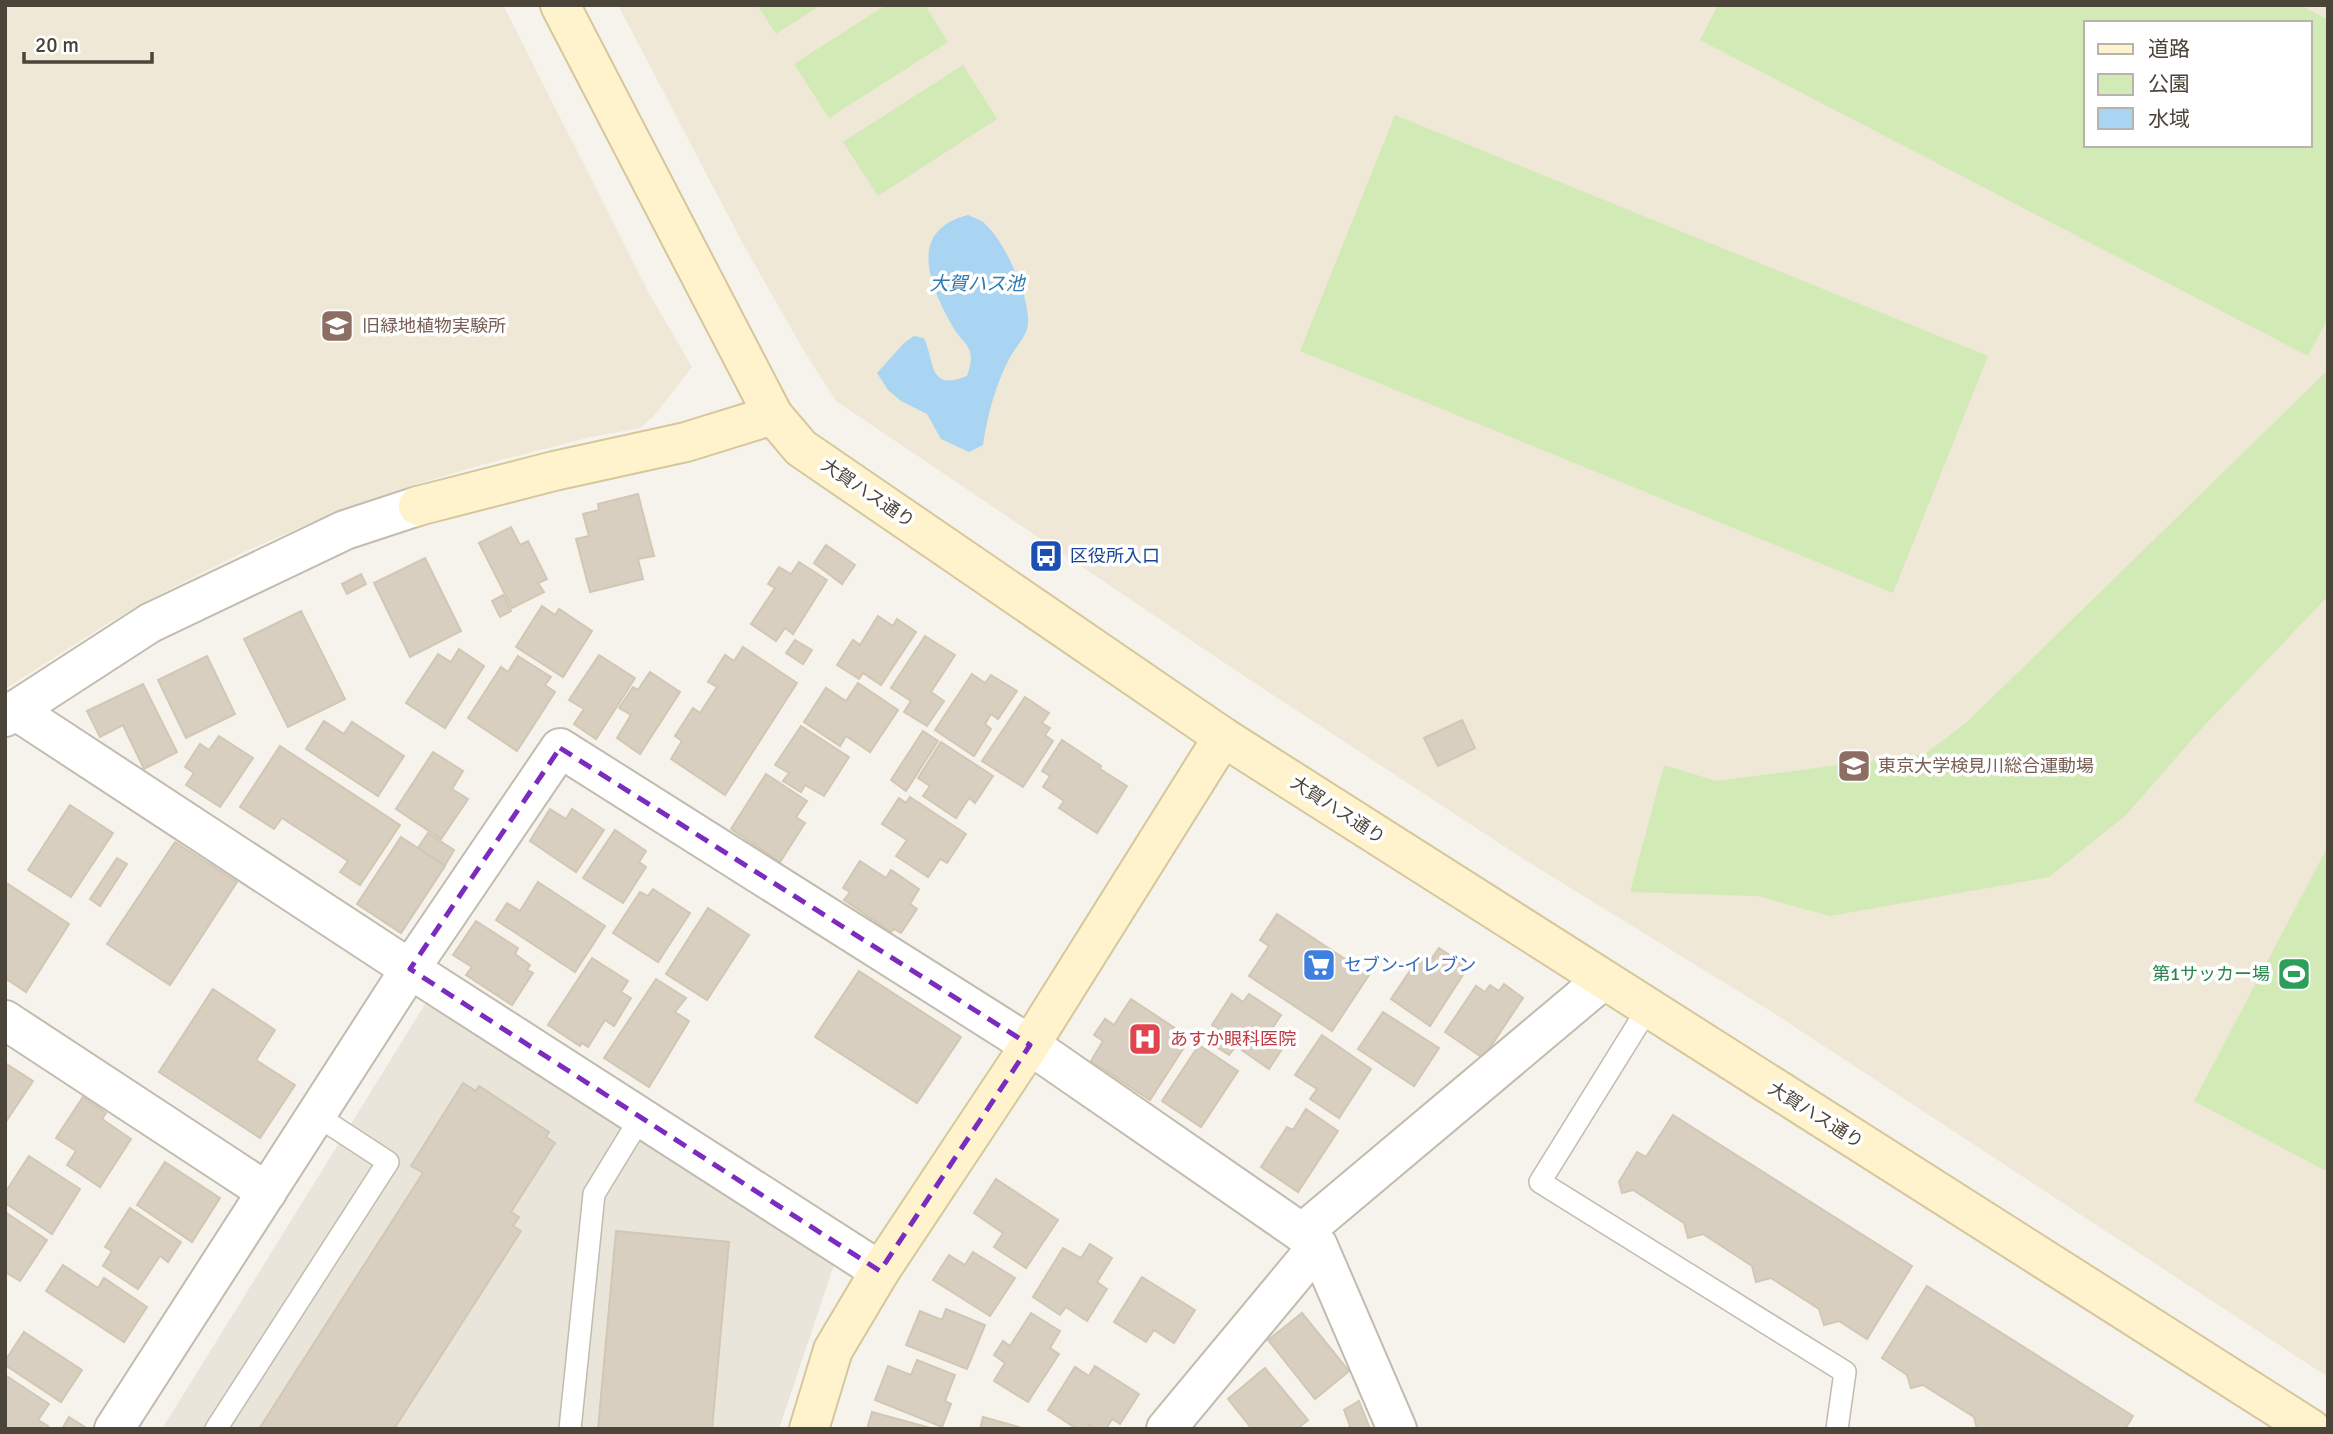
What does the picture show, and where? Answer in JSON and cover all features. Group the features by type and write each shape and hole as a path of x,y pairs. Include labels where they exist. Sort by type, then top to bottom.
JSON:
{"street":[{"name":"大賀ハス通り","path":"560,5 772,415 801,448 1223,737 2311,1429"},
{"path":"772,415 686,442 554,471 418,506 345,530 150,623 10,714 880,1271"},
{"path":"809,1429 833,1350 880,1271 1030,1045 1223,737"},
{"path":"114,1429 410,969 560,748 1030,1045 1310,1239 1397,1429"},
{"path":"1166,1429 1310,1239 1603,980"},
{"path":"5,1020 267,1192"}],"lane":[{"path":"1648,1008 1541,1182 1845,1372 1837,1429"},
{"path":"216,1429 388,1162 316,1115"},
{"path":"570,1429 594,1194 641,1117"}],"highlighted area":[{"path":"560,748 1030,1045 880,1271 410,969"}],"shaded area":[{"name":"旧緑地植物実験所","path":"5,5 503,5 650,295 692,367 654,416 640,428 591,437 481,465 410,486 315,521 246,551 158,595 105,625 5,689"},
{"name":"東京大学検見川総合運動場","path":"618,5 2328,5 2328,1377 1772,1012 1525,860 1238,672 836,401 804,351 742,242"},
{"path":"427,1001 834,1265 779,1429 162,1429"}],"green space":[{"path":"757,5 821,5 776,34"},
{"path":"886,5 925,5 948,42 829,118 794,64"},
{"path":"1718,5 2300,5 2328,20 2328,318 2308,356 1700,40"},
{"path":"963,65 997,119 878,196 843,142"},
{"path":"1395,115 1988,356 1893,593 1300,351"},
{"path":"2328,370 2328,596 2202,728 2126,815 2049,877 1830,916 1757,896 1630,892 1664,765 1716,781 1925,754 1966,723"},
{"name":"第1サッカー場","path":"2328,846 2328,1172 2194,1101"}],"water":[{"name":"大賀ハス池","path":"968,215 983,222 1000,242 1022,288 1028,318 1026,333 1010,357 996,389 983,445 969,452 941,439 927,414 901,401 888,390 877,373 904,343 914,336 924,338 932,365 939,377 954,380 967,376 971,362 970,352 937,295 929,262 930,247 936,234 948,223"}],"building":[{"path":"638,494 654,556 638,559 643,579 590,592 576,539 589,536 583,514 599,510 598,504"},
{"path":"511,527 520,545 528,541 547,579 538,583 544,592 512,608 479,543"},
{"path":"826,545 855,565 842,584 814,563"},
{"path":"425,558 461,631 410,657 374,583"},
{"path":"799,562 827,580 793,634 785,628 776,641 751,624 775,588 768,584 779,567 791,574"},
{"path":"361,574 366,584 347,594 342,584"},
{"path":"503,595 511,611 500,617 492,601"},
{"path":"542,606 555,615 559,609 592,631 563,677 516,647"},
{"path":"301,611 345,699 288,727 244,639"},
{"path":"878,616 893,626 897,619 916,632 881,685 863,673 859,679 837,665 853,640 860,645"},
{"path":"925,636 955,655 931,692 944,701 927,726 904,712 911,701 891,688"},
{"path":"795,640 812,650 803,664 786,653"},
{"path":"743,647 797,683 725,795 671,759 682,741 675,736 693,708 700,713 717,687 708,682 725,655 734,661"},
{"path":"459,649 484,666 445,728 406,703 438,654 451,662"},
{"path":"599,655 635,678 596,739 574,724 584,709 569,700"},
{"path":"207,656 235,714 186,738 158,680"},
{"path":"518,656 551,677 545,685 555,692 517,751 468,718 501,667 508,672"},
{"path":"650,672 680,692 640,754 617,738 631,715 619,708 633,687 638,690"},
{"path":"972,674 985,683 991,675 1017,691 998,719 991,714 985,724 991,729 974,756 935,730"},
{"path":"858,683 898,710 870,752 846,736 840,746 804,722 826,688 846,701"},
{"path":"143,684 177,752 144,769 123,725 100,737 87,711"},
{"path":"1025,697 1049,713 1042,723 1050,728 1045,735 1053,741 1023,787 982,761"},
{"path":"1462,720 1475,748 1438,766 1424,738"},
{"path":"324,721 344,734 352,722 404,756 378,796 306,749"},
{"path":"801,726 849,757 824,796 805,785 801,792 783,781 789,773 775,765"},
{"path":"923,731 938,741 906,791 891,780"},
{"path":"219,736 253,758 220,807 186,785 194,773 185,767 200,744 209,750"},
{"path":"1062,740 1127,786 1097,833 1059,808 1064,801 1043,787 1050,776 1042,771"},
{"path":"941,742 993,776 975,803 969,798 956,818 923,796 930,786 918,778"},
{"path":"280,746 400,825 360,885 340,872 348,861 282,818 274,829 240,807"},
{"path":"433,752 463,771 452,789 468,799 441,839 396,809"},
{"path":"766,774 807,801 796,817 805,823 780,862 731,829"},
{"path":"910,797 966,834 947,863 940,859 928,877 896,856 907,840 882,824 899,798 906,803"},
{"path":"70,805 113,833 71,897 28,870"},
{"path":"550,809 566,819 572,809 604,830 576,872 530,841"},
{"path":"615,830 646,851 639,862 646,867 623,903 583,878"},
{"path":"428,833 454,850 445,865 418,848"},
{"path":"401,837 445,866 401,933 357,904"},
{"path":"175,842 237,882 170,985 107,944"},
{"path":"117,858 127,864 100,906 90,899"},
{"path":"860,861 886,878 891,870 919,889 910,904 917,909 901,933 894,929 891,932 844,900 850,892 843,888"},
{"path":"5,882 69,924 26,992 5,978"},
{"path":"538,882 605,926 575,972 496,920 507,903 520,911"},
{"path":"653,889 690,913 658,962 613,933 640,892 648,896"},
{"path":"708,908 749,935 707,1000 666,974"},
{"path":"1277,914 1369,975 1332,1031 1249,976 1269,946 1260,940"},
{"path":"476,921 518,948 515,954 530,965 527,970 533,973 512,1005 466,975 472,967 453,955"},
{"path":"1439,948 1468,967 1430,1026 1391,999 1420,956 1429,962"},
{"path":"592,958 628,981 621,992 631,998 614,1026 605,1020 588,1047 582,1043 580,1046 548,1025"},
{"path":"859,971 961,1037 917,1103 815,1037"},
{"path":"656,979 686,998 675,1012 689,1021 649,1087 604,1058"},
{"path":"1504,984 1523,998 1483,1058 1445,1032 1476,986 1485,992 1490,985 1499,991"},
{"path":"213,989 275,1030 256,1060 295,1085 260,1138 159,1072"},
{"path":"1232,994 1243,1002 1249,994 1281,1015 1270,1032 1286,1043 1269,1069 1236,1046 1229,1055 1212,1044 1220,1031 1212,1025"},
{"path":"1131,999 1190,1038 1150,1100 1091,1061 1103,1041 1094,1035 1105,1019 1114,1025"},
{"path":"1383,1012 1439,1048 1414,1086 1358,1049"},
{"path":"1322,1035 1371,1069 1339,1118 1310,1099 1317,1089 1295,1075"},
{"path":"1199,1045 1238,1071 1201,1127 1162,1101"},
{"path":"5,1063 33,1081 5,1123"},
{"path":"463,1083 476,1091 479,1086 549,1132 546,1137 555,1143 511,1212 519,1217 513,1226 521,1231 394,1429 259,1429 423,1173 411,1166"},
{"path":"83,1097 106,1113 102,1119 131,1139 100,1187 67,1165 76,1151 56,1138"},
{"path":"1306,1109 1338,1131 1298,1192 1261,1167 1287,1127 1293,1130"},
{"path":"1673,1115 1912,1266 1867,1339 1839,1321 1824,1325 1819,1309 1771,1278 1756,1282 1752,1266 1703,1234 1688,1238 1684,1223 1633,1190 1622,1193 1619,1182 1637,1152 1646,1157"},
{"path":"29,1156 80,1189 52,1234 5,1203 5,1193"},
{"path":"165,1162 220,1198 192,1242 137,1205"},
{"path":"996,1179 1058,1220 1026,1268 994,1247 1003,1233 974,1213"},
{"path":"130,1208 181,1242 168,1262 160,1256 138,1289 103,1266 112,1251 105,1247"},
{"path":"5,1212 47,1240 20,1281 5,1272"},
{"path":"616,1231 729,1242 712,1429 598,1429"},
{"path":"1090,1244 1112,1258 1097,1282 1107,1289 1087,1321 1066,1307 1060,1315 1033,1297 1063,1248 1081,1258"},
{"path":"973,1252 1015,1278 990,1316 933,1280 949,1255 965,1265"},
{"path":"63,1265 98,1288 104,1278 147,1307 124,1342 46,1291"},
{"path":"1142,1277 1195,1310 1174,1343 1154,1330 1146,1342 1114,1322"},
{"path":"1927,1286 2133,1416 2125,1429 1977,1429 1974,1417 1923,1385 1911,1388 1907,1375 1882,1358"},
{"path":"946,1309 985,1325 967,1369 906,1345 920,1311 942,1320"},
{"path":"1031,1313 1060,1331 1050,1348 1059,1354 1028,1402 994,1381 1005,1363 994,1355 1003,1341 1010,1346"},
{"path":"1302,1313 1349,1371 1315,1399 1268,1340"},
{"path":"24,1332 82,1370 61,1402 5,1365"},
{"path":"917,1360 955,1375 945,1401 951,1404 942,1427 875,1400 888,1366 911,1375"},
{"path":"1095,1366 1139,1394 1120,1424 1112,1419 1106,1429 1095,1429 1089,1425 1086,1429 1077,1429 1048,1410 1075,1367 1089,1376"},
{"path":"1265,1368 1308,1420 1297,1429 1252,1429 1228,1399"},
{"path":"5,1375 49,1404 38,1420 48,1426 46,1429 5,1429"},
{"path":"1359,1401 1370,1429 1347,1429 1350,1426 1344,1410"},
{"path":"872,1412 934,1429 867,1429"},
{"path":"69,1417 88,1429 62,1429"},
{"path":"983,1417 1019,1427 1019,1429 980,1429"}],"place":[{"name":"旧緑地植物実験所","path":"337,326"},
{"name":"区役所入口","path":"1046,556"},
{"name":"東京大学検見川総合運動場","path":"1854,766"},
{"name":"セブン-イレブン","path":"1319,965"},
{"name":"第1サッカー場","path":"2294,974"},
{"name":"あすか眼科医院","path":"1145,1039"}]}
